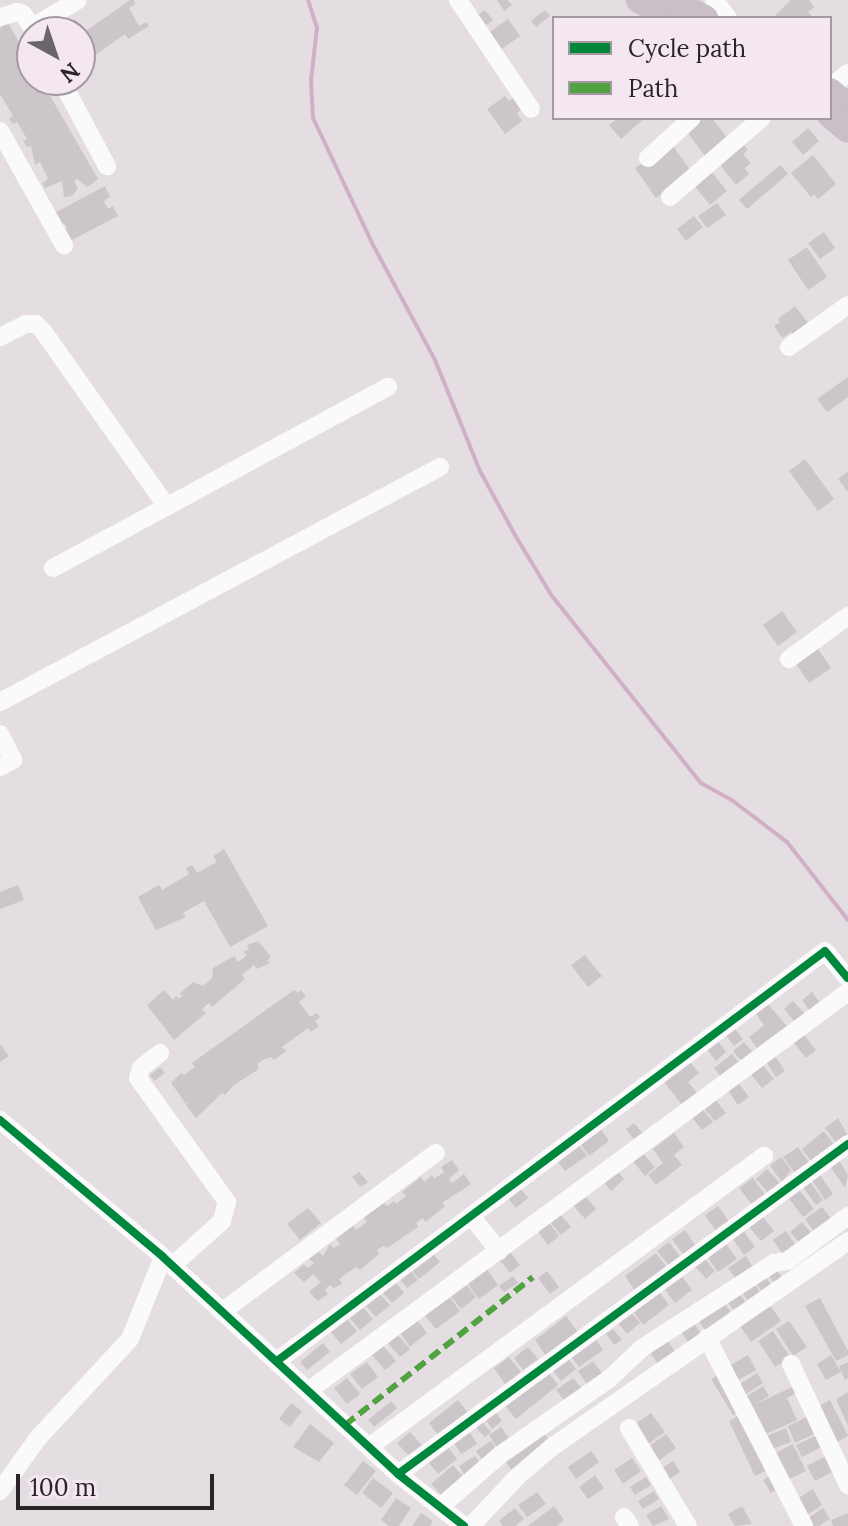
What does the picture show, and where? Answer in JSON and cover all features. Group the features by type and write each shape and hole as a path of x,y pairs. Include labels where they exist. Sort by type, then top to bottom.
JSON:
{"highway":[{"path":"639,0 666,16"},
{"path":"672,0 721,9"},
{"path":"832,91 848,106"},
{"path":"832,117 848,130"}],"street":[{"path":"55,16 78,0"},
{"path":"458,0 531,109"},
{"path":"0,17 17,12 21,16"},
{"path":"832,87 848,73"},
{"path":"70,96 107,166"},
{"path":"648,158 690,120"},
{"path":"670,197 760,120"},
{"path":"0,131 64,245"},
{"path":"789,347 848,305"},
{"path":"0,337 25,324 36,324 43,331 167,507"},
{"path":"53,568 388,387"},
{"path":"0,702 440,467"},
{"path":"789,659 848,616"},
{"path":"0,734 13,760 0,767"},
{"path":"277,1361 825,951 848,978"},
{"path":"308,1391 848,992"},
{"path":"0,1491 38,1438 130,1339 168,1261 222,1221 227,1202 138,1078 141,1068 160,1053"},
{"path":"2,1125 168,1261 398,1474 464,1526"},
{"path":"398,1474 848,1144"},
{"path":"223,1311 436,1153"},
{"path":"369,1447 764,1156"},
{"path":"471,1216 499,1251"},
{"path":"440,1507 500,1455 609,1379 642,1348 774,1263 787,1261 848,1216"},
{"path":"471,1526 518,1476 552,1447 848,1241"},
{"path":"707,1338 804,1526"},
{"path":"791,1364 848,1485"},
{"path":"629,1428 688,1526"}],"building":[{"path":"134,0 135,4 129,8 139,26 146,22 149,26 128,39 125,34 96,55 96,24"},
{"path":"497,0 508,0 512,5 504,11"},
{"path":"791,0 809,0 814,7 808,12 811,16 775,16"},
{"path":"485,10 493,20 486,25 478,15"},
{"path":"545,10 550,16 536,27 531,21"},
{"path":"508,19 520,36 499,51 487,34"},
{"path":"7,21 16,37 16,96 50,96 98,179 87,187 77,179 74,181 78,188 72,196 64,197 62,181 45,188 42,183 48,179 40,162 35,165 31,146 27,147 23,141 27,139 17,122 13,124 9,119 13,116 0,94 0,29"},
{"path":"505,96 509,101 516,96 524,107 517,113 522,121 505,134 487,109"},
{"path":"615,120 643,120 621,139 609,125"},
{"path":"694,120 714,120 731,143 708,160 684,128"},
{"path":"808,128 819,141 803,155 792,142"},
{"path":"671,143 690,170 656,198 635,168"},
{"path":"744,145 748,150 743,154 751,163 745,168 749,174 736,185 720,165"},
{"path":"813,155 836,184 818,199 814,194 811,197 791,173"},
{"path":"780,165 788,174 747,209 739,200"},
{"path":"710,170 727,191 710,205 693,184"},
{"path":"105,186 110,197 104,201 108,209 113,206 118,216 68,242 60,230 67,228 64,223 57,227 51,215"},
{"path":"717,203 726,215 707,228 698,216"},
{"path":"694,216 703,227 686,241 677,229"},
{"path":"824,232 835,248 820,259 808,243"},
{"path":"807,247 827,277 808,290 788,260"},
{"path":"795,306 808,323 795,338 791,332 782,338 774,326"},
{"path":"848,377 848,397 827,412 817,399"},
{"path":"805,459 834,499 818,511 789,471"},
{"path":"848,471 848,492 838,479"},
{"path":"782,611 797,632 778,646 763,625"},
{"path":"816,646 831,668 809,683 794,661"},
{"path":"224,849 268,926 230,947 204,901 183,913 186,917 156,930 138,897 159,885 162,890 189,874 186,868 192,865 197,873 217,862 213,856"},
{"path":"18,885 24,900 0,909 0,892"},
{"path":"258,941 271,957 267,961 270,963 257,969 254,965 242,975 245,979 212,1007 209,1003 202,1009 206,1013 174,1040 147,1005 164,990 173,1000 176,996 179,999 183,995 179,994 193,982 203,986 212,978 213,968 234,956 238,962 247,955 243,952 249,949 247,945"},
{"path":"585,955 602,976 588,987 571,965"},
{"path":"294,990 298,993 301,990 306,996 299,1002 310,1017 317,1013 320,1017 315,1021 319,1026 311,1032 308,1028 282,1047 286,1051 274,1060 271,1057 257,1064 259,1069 234,1085 225,1095 222,1093 196,1118 186,1105 192,1101 186,1104 171,1083 181,1073 184,1075 195,1067 192,1063"},
{"path":"812,992 824,1008 813,1016 802,1000"},
{"path":"793,1001 808,1017 798,1026 784,1009"},
{"path":"766,1002 791,1031 762,1055 749,1037 764,1025 754,1011"},
{"path":"732,1025 743,1039 734,1046 723,1032"},
{"path":"804,1035 816,1050 806,1058 794,1043"},
{"path":"715,1037 726,1052 716,1061 704,1046"},
{"path":"744,1042 756,1056 745,1065 733,1051"},
{"path":"0,1044 9,1056 0,1062"},
{"path":"732,1054 743,1068 725,1082 714,1068"},
{"path":"775,1056 785,1071 776,1077 766,1062"},
{"path":"688,1060 699,1073 688,1082 702,1099 687,1111 663,1081"},
{"path":"762,1064 774,1079 762,1088 750,1073"},
{"path":"160,1067 165,1073 154,1081 150,1075"},
{"path":"737,1081 749,1097 738,1105 727,1089"},
{"path":"713,1097 726,1113 715,1121 702,1106"},
{"path":"700,1106 713,1122 702,1130 690,1115"},
{"path":"838,1118 848,1136 837,1144 825,1128"},
{"path":"634,1123 645,1136 637,1143 626,1129"},
{"path":"598,1125 609,1141 589,1156 581,1145"},
{"path":"824,1131 837,1148 815,1166 802,1149"},
{"path":"674,1133 684,1147 674,1155 682,1165 656,1185 648,1175 663,1163 653,1149"},
{"path":"577,1142 587,1156 565,1171 555,1158"},
{"path":"798,1147 811,1165 795,1173 783,1157"},
{"path":"641,1151 655,1167 645,1176 631,1159"},
{"path":"781,1157 791,1170 782,1182 770,1166"},
{"path":"838,1159 848,1175 845,1188 829,1165"},
{"path":"452,1160 459,1170 449,1179 452,1183 464,1174 471,1184 442,1203 445,1206 426,1222 422,1218 416,1223 418,1227 387,1248 383,1246 377,1250 379,1254 360,1270 356,1267 339,1279 342,1284 334,1288 330,1285 325,1290 328,1294 318,1301 309,1292 321,1282 313,1274 304,1282 294,1273 304,1264 308,1268 314,1263 309,1259 319,1252 323,1256 330,1244 334,1248 340,1244 336,1239 353,1226 356,1230 367,1222 363,1217 384,1203 387,1206 394,1201 396,1204 406,1196 402,1192 421,1177 424,1182 432,1175 434,1179 444,1172 441,1167"},
{"path":"613,1166 624,1179 611,1191 600,1178"},
{"path":"767,1169 780,1183 768,1193 756,1179"},
{"path":"359,1172 368,1182 361,1187 352,1177"},
{"path":"820,1175 833,1194 825,1200 812,1180"},
{"path":"753,1178 766,1196 753,1206 739,1188"},
{"path":"809,1180 823,1200 816,1205 802,1186"},
{"path":"518,1185 528,1198 516,1208 505,1195"},
{"path":"798,1188 814,1209 803,1217 787,1196"},
{"path":"584,1195 596,1209 585,1219 573,1205"},
{"path":"718,1206 733,1227 719,1236 705,1215"},
{"path":"822,1207 832,1220 815,1233 805,1219"},
{"path":"308,1208 321,1223 300,1240 287,1224"},
{"path":"558,1212 571,1227 561,1235 551,1223"},
{"path":"763,1217 774,1231 761,1241 749,1227"},
{"path":"547,1220 559,1236 548,1245 536,1229"},
{"path":"802,1222 814,1237 802,1246 790,1232"},
{"path":"685,1230 697,1248 685,1257 672,1239"},
{"path":"743,1230 755,1247 744,1255 732,1238"},
{"path":"786,1231 799,1250 786,1259 773,1240"},
{"path":"669,1242 682,1259 671,1268 657,1251"},
{"path":"726,1244 737,1259 718,1272 708,1258"},
{"path":"508,1249 520,1265 510,1273 497,1257"},
{"path":"431,1251 440,1262 419,1279 410,1268"},
{"path":"656,1253 668,1269 636,1292 625,1276"},
{"path":"746,1256 756,1272 739,1284 728,1268"},
{"path":"704,1258 715,1271 706,1279 695,1266"},
{"path":"773,1265 785,1281 777,1287 765,1271"},
{"path":"408,1267 418,1280 407,1288 397,1276"},
{"path":"486,1268 498,1285 479,1299 466,1282"},
{"path":"547,1271 559,1287 550,1294 538,1278"},
{"path":"762,1273 773,1287 764,1294 754,1281"},
{"path":"680,1274 692,1290 675,1303 663,1287"},
{"path":"513,1276 518,1283 504,1292 499,1286"},
{"path":"393,1279 404,1293 392,1303 380,1290"},
{"path":"464,1282 476,1297 461,1309 449,1294"},
{"path":"753,1282 763,1296 751,1305 741,1291"},
{"path":"658,1290 669,1305 643,1325 632,1310"},
{"path":"737,1290 748,1305 737,1314 724,1298"},
{"path":"378,1292 390,1305 376,1317 364,1304"},
{"path":"448,1295 460,1311 436,1329 424,1314"},
{"path":"820,1298 848,1351 848,1355 836,1361 805,1306"},
{"path":"723,1300 733,1316 707,1333 696,1317"},
{"path":"361,1305 373,1319 360,1330 348,1316"},
{"path":"770,1305 781,1321 751,1342 740,1326"},
{"path":"628,1308 640,1323 627,1334 615,1319"},
{"path":"566,1316 578,1332 546,1356 535,1340"},
{"path":"346,1318 357,1331 341,1344 330,1331"},
{"path":"417,1320 427,1333 410,1347 400,1333"},
{"path":"692,1320 703,1336 690,1345 679,1329"},
{"path":"789,1321 807,1347 793,1356 776,1329"},
{"path":"613,1329 622,1340 614,1345 606,1334"},
{"path":"773,1331 790,1357 775,1367 758,1341"},
{"path":"398,1335 410,1349 400,1357 388,1343"},
{"path":"594,1337 603,1350 579,1367 568,1352"},
{"path":"665,1337 676,1353 659,1365 648,1350"},
{"path":"323,1343 330,1352 307,1370 300,1362"},
{"path":"383,1346 396,1361 385,1370 372,1355"},
{"path":"528,1347 538,1359 523,1370 514,1358"},
{"path":"563,1352 576,1369 561,1381 548,1364"},
{"path":"748,1355 756,1370 738,1380 729,1366"},
{"path":"831,1355 841,1372 826,1380 817,1364"},
{"path":"509,1357 521,1372 505,1384 494,1368"},
{"path":"593,1361 604,1376 589,1387 578,1371"},
{"path":"367,1362 378,1377 362,1389 350,1374"},
{"path":"848,1362 848,1378 845,1380 839,1366"},
{"path":"545,1368 558,1385 516,1419 502,1402"},
{"path":"722,1372 744,1409 733,1415 711,1379"},
{"path":"757,1373 763,1383 746,1394 740,1384"},
{"path":"347,1378 360,1394 347,1404 334,1388"},
{"path":"573,1378 584,1391 567,1404 556,1390"},
{"path":"763,1386 769,1396 756,1404 794,1386 797,1393 787,1398 797,1420 766,1434 747,1396"},
{"path":"848,1392 848,1426 836,1399"},
{"path":"458,1400 470,1415 440,1438 429,1423"},
{"path":"830,1400 848,1436 833,1444 815,1408"},
{"path":"391,1401 397,1408 374,1427 368,1420"},
{"path":"291,1403 302,1411 290,1427 279,1419"},
{"path":"491,1406 502,1421 492,1429 481,1414"},
{"path":"651,1413 665,1432 648,1444 635,1424"},
{"path":"742,1414 768,1470 755,1476 729,1421"},
{"path":"811,1415 818,1432 795,1443 788,1426"},
{"path":"481,1420 491,1432 485,1437 474,1426"},
{"path":"310,1424 334,1443 319,1462 293,1447"},
{"path":"465,1425 477,1444 461,1454 449,1435"},
{"path":"501,1427 512,1442 499,1451 489,1435"},
{"path":"540,1428 552,1444 513,1472 502,1457"},
{"path":"786,1428 791,1442 772,1449 767,1436"},
{"path":"410,1432 422,1445 409,1456 397,1443"},
{"path":"666,1434 676,1448 658,1461 648,1447"},
{"path":"819,1434 825,1445 802,1457 796,1445"},
{"path":"491,1441 498,1452 483,1462 476,1451"},
{"path":"444,1442 457,1459 438,1474 425,1458"},
{"path":"793,1444 806,1471 789,1479 776,1453"},
{"path":"591,1451 599,1462 576,1479 568,1467"},
{"path":"475,1456 482,1466 465,1476 459,1466"},
{"path":"826,1456 834,1471 815,1481 807,1466"},
{"path":"632,1458 641,1471 623,1484 614,1470"},
{"path":"363,1461 376,1471 357,1495 344,1485"},
{"path":"673,1461 680,1472 668,1480 661,1469"},
{"path":"453,1465 466,1480 443,1497 431,1484"},
{"path":"774,1473 782,1486 771,1493 763,1480"},
{"path":"595,1475 604,1488 588,1499 579,1487"},
{"path":"646,1477 651,1485 635,1495 630,1487"},
{"path":"373,1478 393,1493 381,1508 362,1493"},
{"path":"813,1489 822,1505 805,1516 795,1500"},
{"path":"654,1491 659,1499 643,1509 638,1501"},
{"path":"537,1492 546,1504 527,1517 518,1505"},
{"path":"396,1498 411,1508 399,1526 389,1526 381,1520"},
{"path":"554,1506 564,1520 557,1526 528,1526"},
{"path":"661,1506 669,1519 653,1526 646,1515"},
{"path":"742,1506 752,1524 735,1526 728,1514"},
{"path":"515,1508 524,1519 515,1526 503,1526 499,1521"},
{"path":"823,1508 830,1519 819,1526 809,1526 805,1520"},
{"path":"421,1513 433,1521 430,1526 412,1526"},
{"path":"848,1513 848,1526 833,1526 831,1520"}],"waterway":[{"path":"308,0 317,28 311,80 313,118 372,243 435,360 480,471 515,535 552,596 701,783 733,801 787,842 848,920"}],"marked path":[{"path":"345,1425 533,1277"}],"cycle path":[{"path":"277,1361 825,951 848,978"},
{"path":"0,1120 163,1257 398,1474 464,1526"},
{"path":"398,1474 848,1144"}]}
